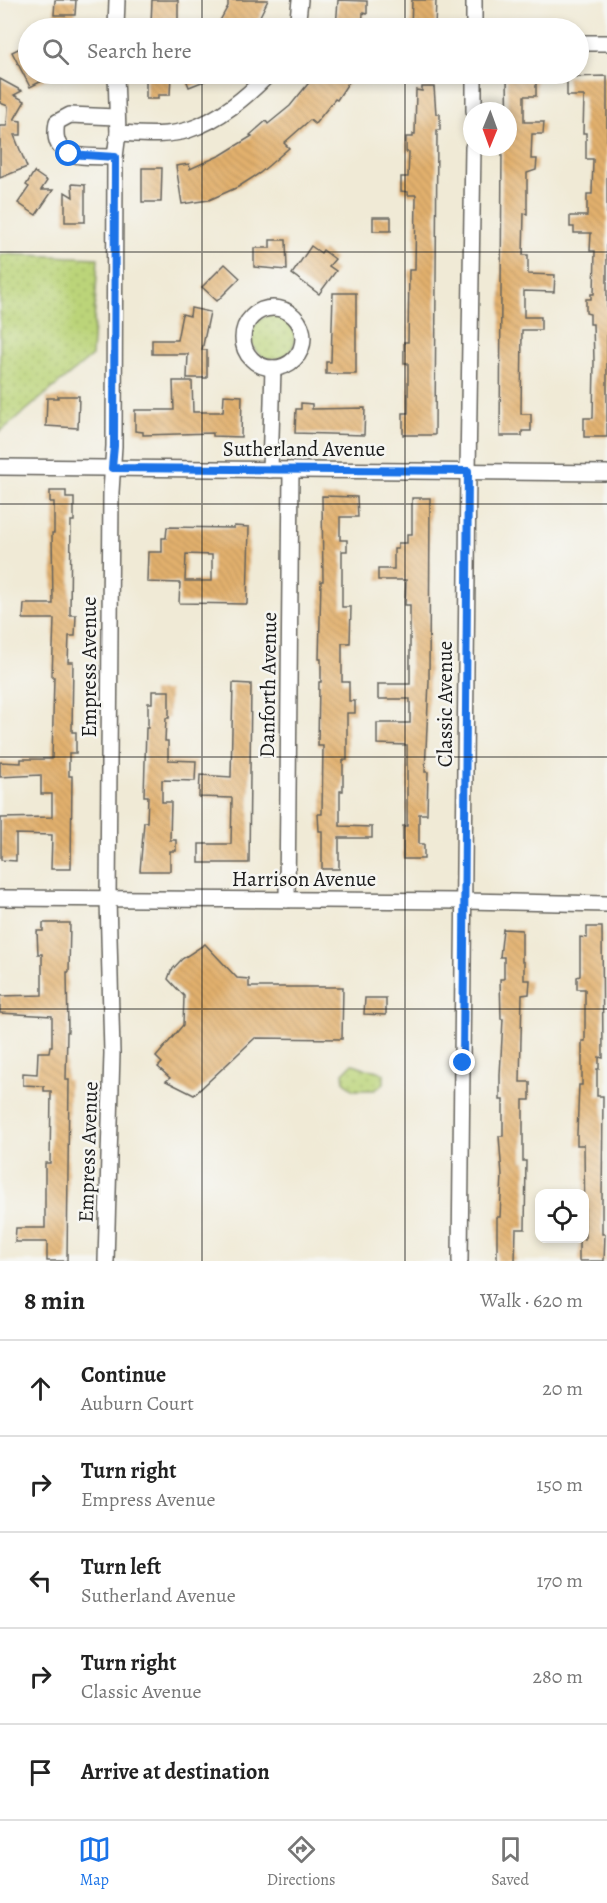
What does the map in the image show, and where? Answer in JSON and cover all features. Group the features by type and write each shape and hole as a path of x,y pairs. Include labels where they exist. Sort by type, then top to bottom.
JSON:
{"street":[{"path":"116,18 117,0"},
{"path":"298,18 300,0"},
{"path":"474,0 474,18"},
{"path":"589,43 607,43"},
{"name":"Empress Avenue","path":"106,1261 112,1053 108,899 115,157 118,133 116,84"},
{"path":"118,133 154,134 188,130 225,111 257,84"},
{"path":"474,84 474,102"},
{"path":"115,157 69,154 58,147 55,135 57,122 70,115 116,117"},
{"name":"Classic Avenue","path":"460,1261 473,156"},
{"path":"267,308 286,310 295,316 303,334 303,344 299,354 283,366 273,368 255,362 248,355 243,336 245,326 258,312 267,308"},
{"path":"270,470 273,368"},
{"name":"Sutherland Avenue","path":"0,467 607,473"},
{"name":"Danforth Avenue","path":"287,900 291,470"},
{"name":"Harrison Avenue","path":"0,898 607,904"}],"green space":[{"path":"0,254 98,258 92,356 0,432"},
{"path":"273,315 288,322 295,337 288,352 273,359 258,352 251,337 258,322"},
{"path":"352,1064 382,1072 384,1083 375,1090 353,1090 344,1081 343,1073"}],"building":[{"path":"55,0 76,0 75,15 54,15"},
{"path":"152,0 178,0 178,18 151,18"},
{"path":"228,0 268,0 259,18 221,18 228,6"},
{"path":"338,0 367,1 367,14 363,13 363,18 337,18"},
{"path":"412,0 436,0 435,18 411,18"},
{"path":"18,49 18,64 12,52"},
{"path":"589,76 607,76 607,437 584,437 584,418 593,418 593,324 590,324 590,314 586,313 586,299 591,299 591,294 594,294 595,251 590,251 591,233 574,233 574,227 570,227 570,216 587,216 587,194 592,194 593,159 586,159 586,133 583,133 584,96 567,96 567,84 589,84"},
{"path":"0,79 22,91 14,95 25,101 14,120 21,121 21,135 14,135 27,167 0,178 0,126 7,126 8,106 0,103"},
{"path":"146,84 171,84 170,95 158,95 158,99 146,99"},
{"path":"308,84 347,84 337,100 335,99 315,124 310,120 284,143 289,148 260,173 238,187 209,200 182,204 176,166 189,164 190,169 221,155 252,136 250,135 266,121 268,124 290,106"},
{"path":"507,84 536,84 536,96 524,96 524,122 544,122 543,134 532,134 531,159 537,159 536,170 527,173 527,214 524,213 523,255 528,255 528,274 555,275 554,292 524,291 524,317 541,317 541,330 522,330 521,414 531,414 531,431 522,431 522,436 500,436 502,156 517,156 517,102 507,102"},
{"path":"422,87 434,87 436,114 440,114 440,130 437,130 435,435 403,435 403,413 408,413 408,363 404,363 404,342 408,342 409,270 415,270 416,195 408,195 408,192 401,191 401,177 408,177 409,152 406,152 406,137 413,137 415,134 416,90 422,91"},
{"path":"142,168 162,168 161,202 142,202"},
{"path":"34,172 47,181 41,190 53,190 36,215 18,203 29,187 26,185"},
{"path":"72,184 85,185 85,222 65,222 65,192 73,197"},
{"path":"373,217 391,217 391,231 373,231"},
{"path":"270,240 286,240 287,270 254,267 254,248 270,248"},
{"path":"311,246 321,253 323,250 335,259 329,266 336,271 319,294 292,274"},
{"path":"225,264 240,278 217,301 202,287"},
{"path":"333,293 356,293 356,374 326,374 326,362 331,362"},
{"path":"191,308 210,312 202,350 207,350 207,378 187,378 188,354 152,354 152,340 177,340 182,314 190,316"},
{"path":"173,381 192,381 193,412 223,412 224,395 242,396 241,437 213,436 213,433 143,435 143,432 135,431 135,410 174,410"},
{"path":"58,396 79,396 78,428 46,426 47,398 58,398"},
{"path":"301,403 312,404 312,409 365,408 364,435 295,433 296,409 301,409"},
{"path":"50,491 66,491 66,498 74,498 74,521 71,521 70,615 76,615 75,636 69,636 68,662 73,662 72,732 76,732 76,753 69,753 69,776 72,776 71,869 51,869 52,835 16,834 16,861 1,860 1,818 52,817 52,794 41,794 41,775 0,777 0,762 21,763 21,759 52,759 54,619 23,619 24,604 53,604 54,502 50,502"},
{"path":"322,496 357,497 358,517 340,517 340,540 347,540 347,551 342,551 342,607 351,607 350,643 342,643 342,682 349,682 349,701 355,701 355,713 347,713 347,760 343,760 340,826 372,827 372,838 339,838 339,869 322,869 322,831 319,831 318,814 322,814 323,746 318,746 319,682 321,682 321,659 319,659 321,581 323,581"},
{"path":"412,498 430,498 429,681 425,772 428,772 427,814 419,814 419,844 424,844 424,859 403,859 403,826 407,826 407,745 377,744 377,723 410,723 410,699 378,699 378,684 410,684 410,605 405,605 406,580 378,580 378,569 394,569 394,549 398,549 398,543 407,543 407,534 412,534"},
{"path":"234,526 249,527 247,604 179,603 180,583 147,582 148,552 162,552 162,538 166,538 167,527 234,528","holes":["186,554 212,555 212,581 185,581"]},
{"path":"233,683 251,684 249,863 199,863 199,844 231,844 232,798 199,797 200,775 231,777"},
{"path":"152,691 169,691 169,718 166,718 165,741 168,741 168,760 196,761 195,781 162,780 162,802 171,802 170,840 176,840 176,851 170,851 170,871 140,871 144,822 147,822 148,796 144,796 146,728 148,728 148,703 152,703"},
{"path":"43,923 70,923 66,1080 69,1080 67,1261 47,1261 47,1242 15,1242 16,1228 45,1228 45,1163 50,1163 51,1091 44,1091 44,1086 23,1085 23,1073 37,1074 38,1052 49,1052 52,1046 52,1016 0,1013 0,996 42,995 42,954 38,954 37,931 43,931"},
{"path":"587,927 602,927 603,1058 599,1057 599,1069 597,1069 597,1096 603,1096 602,1234 605,1234 604,1261 579,1261 579,1243 589,1243 589,1189 584,1189 584,1145 577,1145 579,1085 582,1085 582,1041 585,1041 585,989 577,989 577,977 580,976 580,937 587,938"},
{"path":"503,929 522,930 524,980 530,980 529,994 522,995 520,1082 530,1082 530,1100 523,1100 523,1161 526,1161 525,1229 516,1229 515,1261 497,1261 497,1217 500,1217 502,1175 499,1136 503,1136 503,1100 500,1100 503,1019 501,1019 500,979 504,979 504,957 500,957"},
{"path":"205,944 237,978 249,979 249,987 343,987 342,1039 255,1038 194,1095 166,1081 170,1078 158,1067 162,1063 156,1057 183,1025 184,996 168,979 171,971 182,959"},
{"path":"365,998 386,998 386,1015 364,1014"}],"route":[{"path":"69,154 115,157 112,468 468,471 463,1063"}]}
